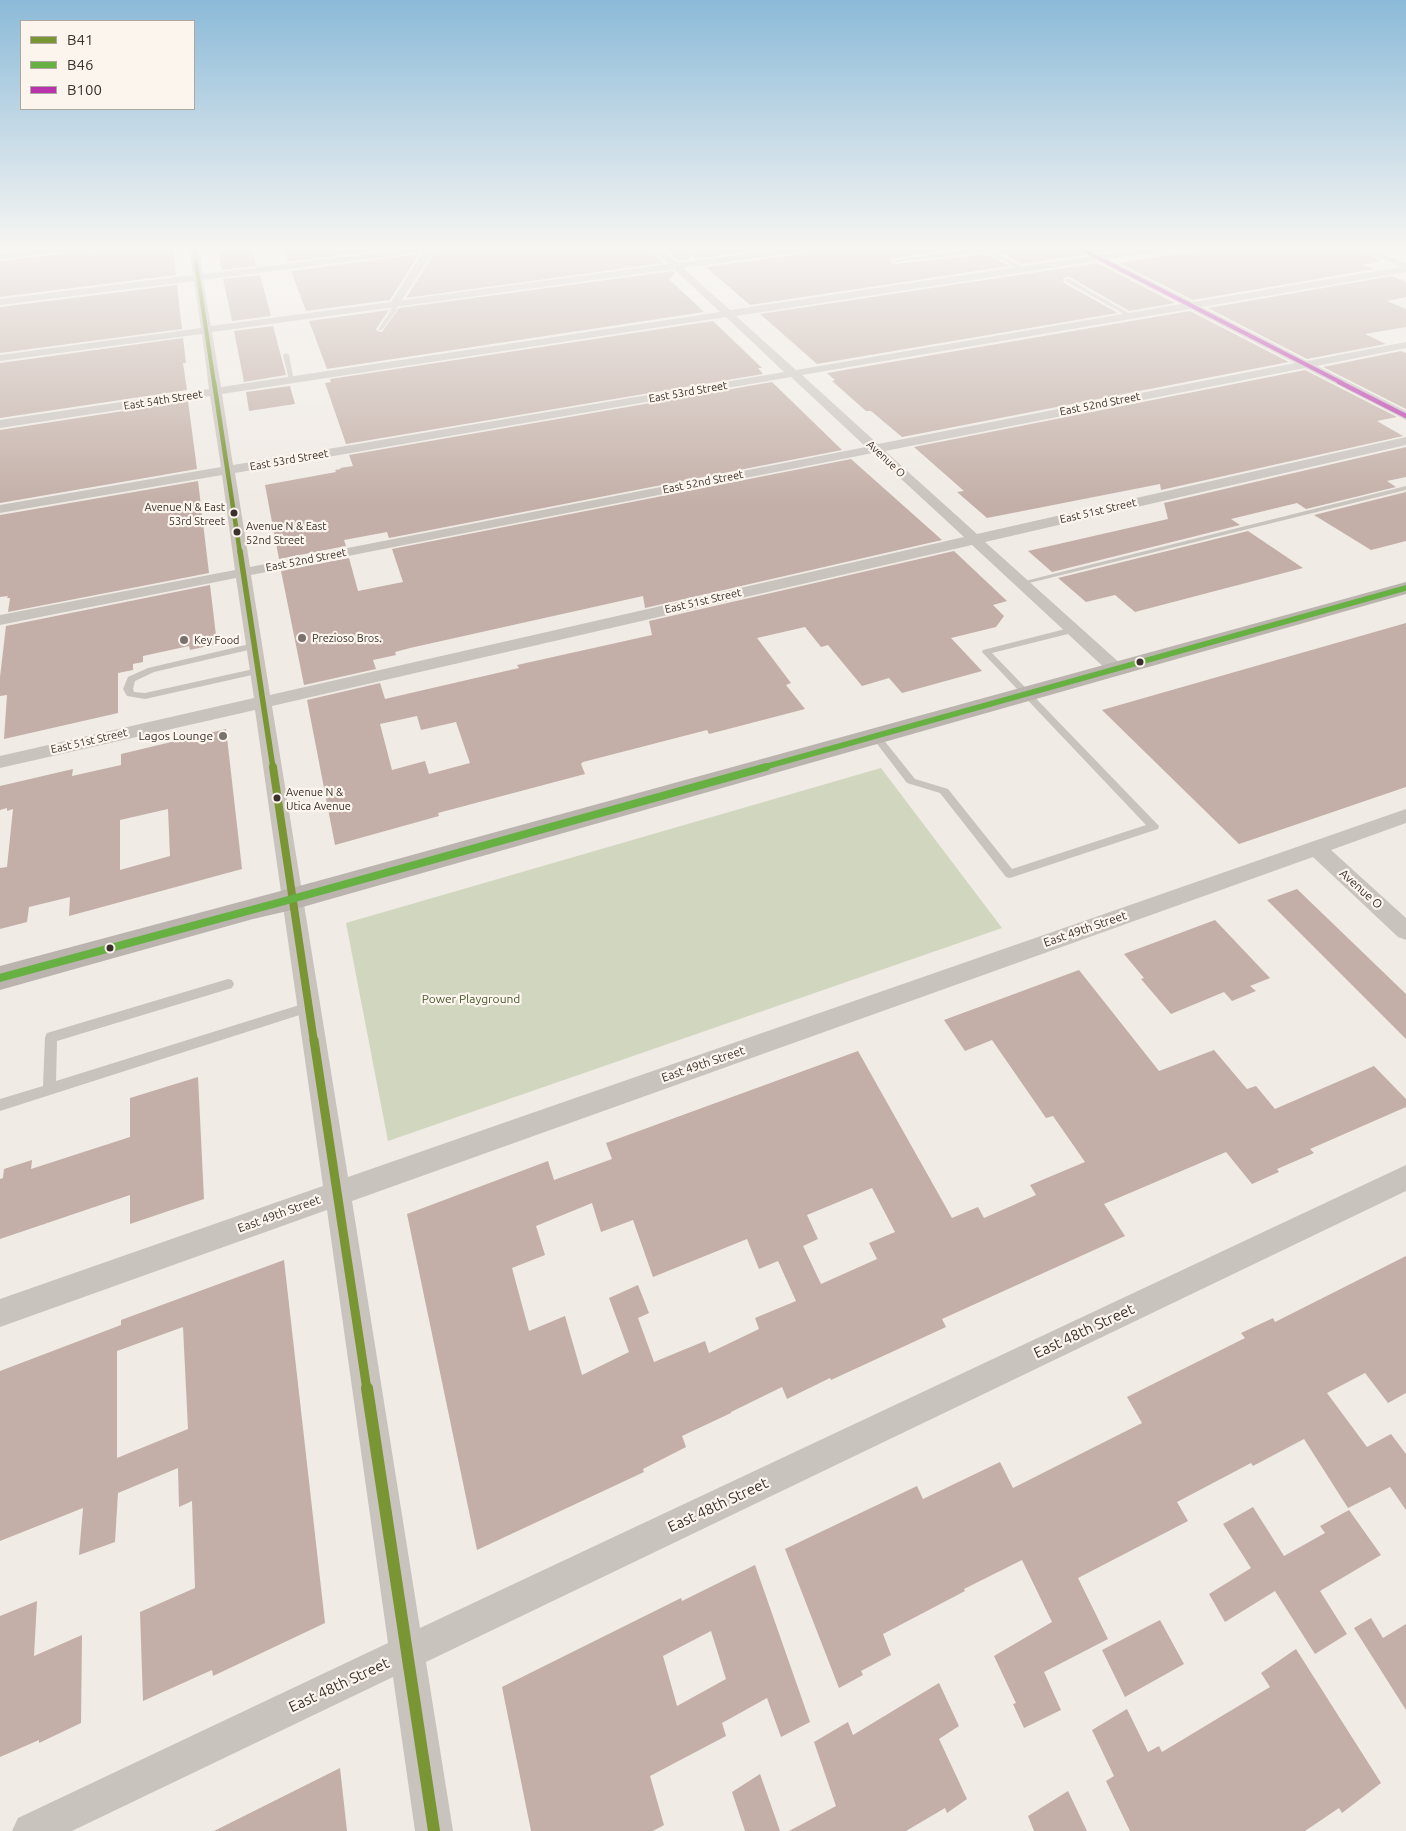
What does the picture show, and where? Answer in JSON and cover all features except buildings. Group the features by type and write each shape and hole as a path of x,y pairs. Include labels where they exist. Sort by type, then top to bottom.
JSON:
{"main road":[{"path":"0,978 292,899 1406,588"}],"street":[{"path":"0,358 173,334"},
{"path":"207,334 434,1831"},
{"name":"East 54th Street","path":"0,424 593,334"},
{"name":"Avenue O","path":"750,334 1116,669"},
{"name":"East 53rd Street","path":"0,509 1024,334"},
{"path":"1248,334 1406,416"},
{"name":"East 52nd Street","path":"0,620 1406,344"},
{"name":"East 51st Street","path":"0,762 1406,441"},
{"name":"East 49th Street","path":"0,1313 1406,816"},
{"name":"Avenue O","path":"1316,848 1406,931"},
{"name":"East 48th Street","path":"31,1831 1406,1178"}],"lane":[{"path":"286,355 292,380"},
{"path":"1022,583 1406,488"},
{"path":"876,736 911,781 944,790 1010,874 1154,826 986,652 1073,630"},
{"path":"254,646 151,670 131,679 128,689 130,694 145,696 258,671"},
{"path":"49,1089 51,1037 228,984"},
{"path":"0,1105 309,1007"}],"green space":[{"name":"Power Playground","path":"881,768 1002,928 388,1141 346,923"}],"transit line":[{"name":"B41","path":"207,334 434,1831"},
{"name":"B100","path":"1247,334 1406,416"},
{"name":"B46","path":"0,978 292,899 1406,588"}],"place":[{"name":"Avenue N & East 53rd Street","path":"234,513"},
{"name":"Avenue N & East 52nd Street","path":"237,532"},
{"name":"Prezioso Bros.","path":"302,638"},
{"name":"Key Food","path":"184,640"},
{"name":"Lagos Lounge","path":"223,736"},
{"name":"Avenue N & Utica Avenue","path":"277,798"}]}
